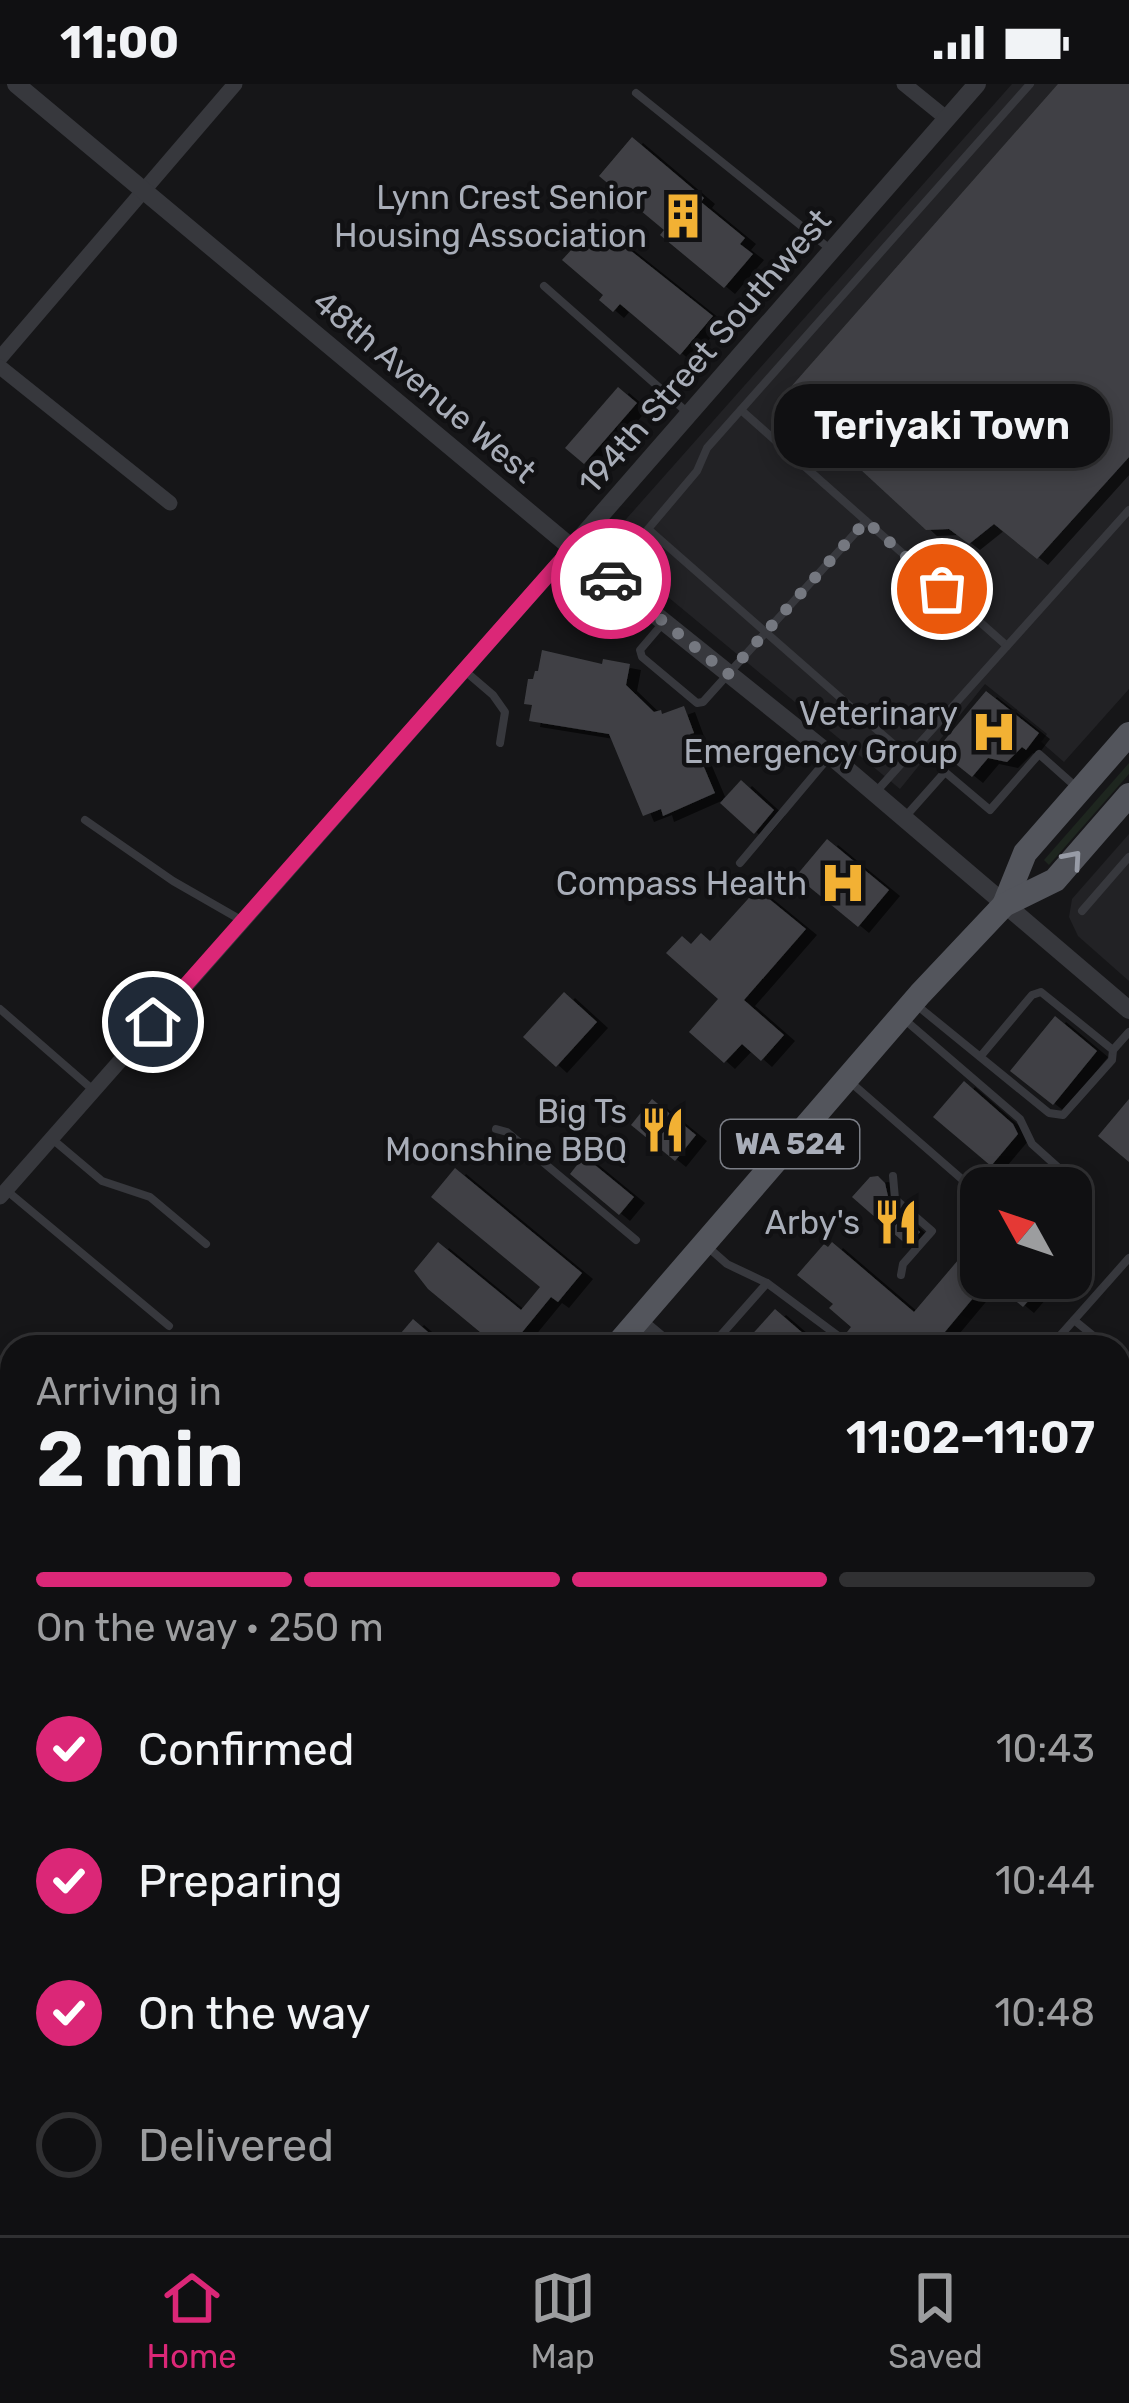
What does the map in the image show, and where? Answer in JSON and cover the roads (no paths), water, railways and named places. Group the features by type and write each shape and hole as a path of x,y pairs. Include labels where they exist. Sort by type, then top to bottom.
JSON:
{"main road":[{"name":"WA 524","path":"626,1335 907,1009 1004,905 1025,853 1129,734"},
{"path":"1004,905 1055,880 1128,799"}],"street":[{"name":"48th Avenue West","path":"16,84 572,548 830,755 1129,1010"},
{"path":"170,502 0,363 235,84"},
{"path":"904,84 946,118"},
{"name":"194th Street Southwest","path":"3,1193 976,84"},
{"path":"637,1322 653,1335"}],"lane":[{"path":"908,757 648,529 697,470 707,448 1030,84"},
{"path":"636,93 832,250"},
{"path":"544,286 689,414"},
{"path":"741,410 1007,646"},
{"path":"874,794 1129,511"},
{"path":"664,622 640,650 642,657 697,703 704,703 866,521"},
{"path":"464,670 505,712 500,743"},
{"path":"904,819 945,772 991,810 1040,754 1080,790"},
{"path":"740,863 830,755"},
{"path":"85,820 173,881 242,920"},
{"path":"1082,911 1129,857"},
{"path":"980,1057 1032,995 1041,992 1113,1050"},
{"path":"907,1009 1058,1117 1112,1060 1113,1050 1129,1032"},
{"path":"907,1009 1020,1119 1032,1144 1058,1167"},
{"path":"0,1010 93,1090"},
{"path":"847,1079 960,1178"},
{"path":"496,1129 507,1132 636,1240"},
{"path":"51,1138 102,1181 150,1197 206,1244"},
{"path":"893,1176 895,1199 932,1231 903,1264 901,1275"},
{"path":"3,1193 169,1326"},
{"path":"704,1244 727,1264 767,1282 838,1335"},
{"path":"1061,1335 1129,1258"},
{"path":"722,1335 767,1282"},
{"path":"1074,1320 1093,1335"}],"place":[{"name":"Lynn Crest Senior Housing Association","path":"683,216"},
{"name":"Teriyaki Town","path":"942,589"},
{"name":"Veterinary Emergency Group","path":"994,732"},
{"name":"Compass Health","path":"843,883"},
{"name":"Big Ts Moonshine BBQ","path":"663,1130"},
{"name":"Arby's","path":"896,1222"}]}
